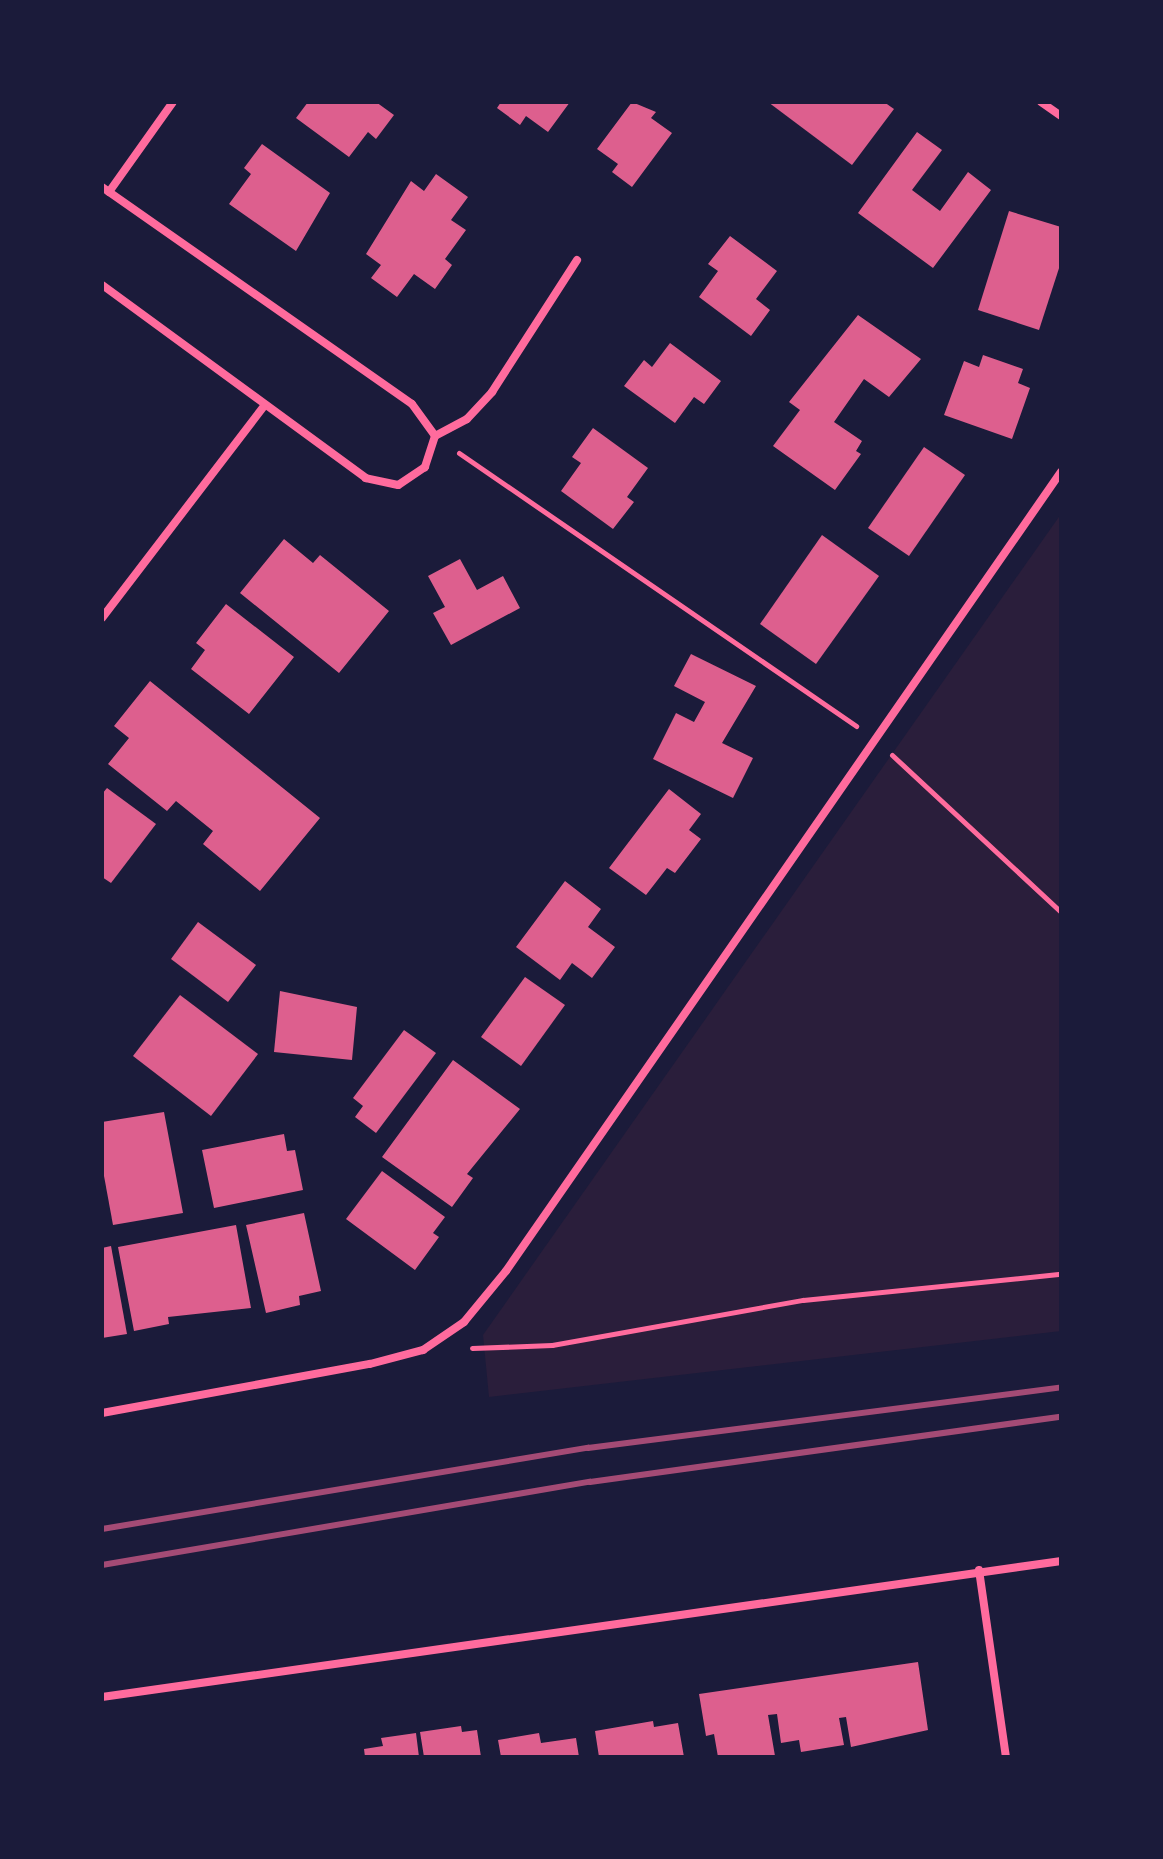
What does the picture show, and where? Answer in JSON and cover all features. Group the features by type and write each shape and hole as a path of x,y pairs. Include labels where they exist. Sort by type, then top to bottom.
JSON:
{"street":[{"path":"173,102 106,189 412,404 435,436"},
{"path":"1041,102 1061,116"},
{"path":"102,285 366,478 398,485 425,467 435,436 467,419 492,392 577,260"},
{"path":"102,618 265,405"},
{"path":"102,1413 423,1350 464,1322 506,1271 1061,472"},
{"path":"102,1697 979,1570 1061,1561"},
{"path":"979,1570 1006,1757"}],"path":[{"path":"435,436 875,739 1061,912"},
{"path":"423,1350 552,1345 803,1300 1061,1274"}],"shaded area":[{"path":"1061,514 1061,1331 489,1397 483,1335"}],"building":[{"path":"308,102 376,102 394,115 376,139 368,132 349,157 296,118"},
{"path":"501,102 570,102 548,132 526,116 520,125 497,108"},
{"path":"632,102 656,112 651,118 672,133 632,187 612,172 618,164 597,149"},
{"path":"768,102 884,102 894,109 852,165"},
{"path":"917,132 942,150 912,190 940,211 968,172 991,190 933,268 858,213"},
{"path":"262,144 330,193 296,251 229,204 251,174 244,168"},
{"path":"436,174 468,197 451,220 466,230 445,259 452,265 435,289 414,274 397,297 371,278 381,265 366,254 411,181 424,191"},
{"path":"1009,211 1061,227 1061,262 1039,330 978,310"},
{"path":"730,236 777,271 756,299 770,310 751,336 699,297 718,271 708,264"},
{"path":"858,315 921,359 889,397 864,379 834,422 862,441 856,451 861,454 835,490 773,446 800,410 789,402"},
{"path":"670,343 721,381 704,404 694,397 675,423 624,386 644,360 652,367"},
{"path":"983,355 1023,369 1018,383 1030,388 1012,439 944,415 964,361 979,367"},
{"path":"593,428 648,468 627,497 634,502 613,529 561,491 581,463 572,457"},
{"path":"924,447 965,475 909,556 868,528"},
{"path":"822,535 879,576 816,664 760,624"},
{"path":"284,539 313,563 320,555 389,611 339,673 240,593"},
{"path":"460,559 477,590 503,576 520,608 451,645 433,613 445,607 428,576"},
{"path":"226,604 294,657 249,714 191,669 205,650 196,643"},
{"path":"691,654 756,686 722,743 753,758 733,798 653,759 676,713 694,722 705,702 674,686"},
{"path":"150,681 320,818 260,891 203,844 213,831 176,801 167,811 108,764 129,738 114,726"},
{"path":"107,788 156,824 111,883 102,877 102,794"},
{"path":"669,789 701,814 689,830 701,839 675,873 667,868 646,895 609,868"},
{"path":"565,881 601,909 588,927 615,947 592,978 572,963 560,980 516,947"},
{"path":"198,922 256,965 228,1002 171,959"},
{"path":"525,977 565,1005 521,1066 481,1037"},
{"path":"280,991 357,1007 352,1060 274,1052"},
{"path":"180,995 258,1054 211,1116 133,1056"},
{"path":"404,1030 436,1053 376,1133 355,1117 363,1106 353,1098"},
{"path":"453,1060 520,1109 467,1174 473,1178 452,1207 382,1157"},
{"path":"164,1112 183,1213 113,1225 102,1165 102,1122"},
{"path":"284,1134 287,1151 295,1150 303,1190 214,1208 202,1150"},
{"path":"382,1171 445,1217 433,1233 439,1237 415,1270 346,1219"},
{"path":"304,1213 321,1291 299,1296 300,1305 266,1313 246,1225"},
{"path":"236,1225 251,1308 168,1317 169,1324 134,1331 118,1247"},
{"path":"111,1246 127,1334 102,1338 102,1248"},
{"path":"918,1662 928,1730 851,1747 846,1717 839,1718 844,1745 801,1752 799,1740 781,1743 777,1714 768,1715 775,1756 770,1757 718,1757 714,1734 706,1736 699,1694"},
{"path":"653,1721 654,1727 678,1723 684,1757 599,1757 595,1731"},
{"path":"461,1726 462,1732 477,1730 481,1757 424,1757 420,1732"},
{"path":"416,1733 419,1757 365,1757 364,1749 383,1746 381,1738"},
{"path":"539,1733 541,1743 576,1738 579,1757 501,1757 498,1740"}],"railway":[{"path":"102,1529 588,1448 1061,1387"},
{"path":"102,1565 590,1482 1061,1417"}]}
